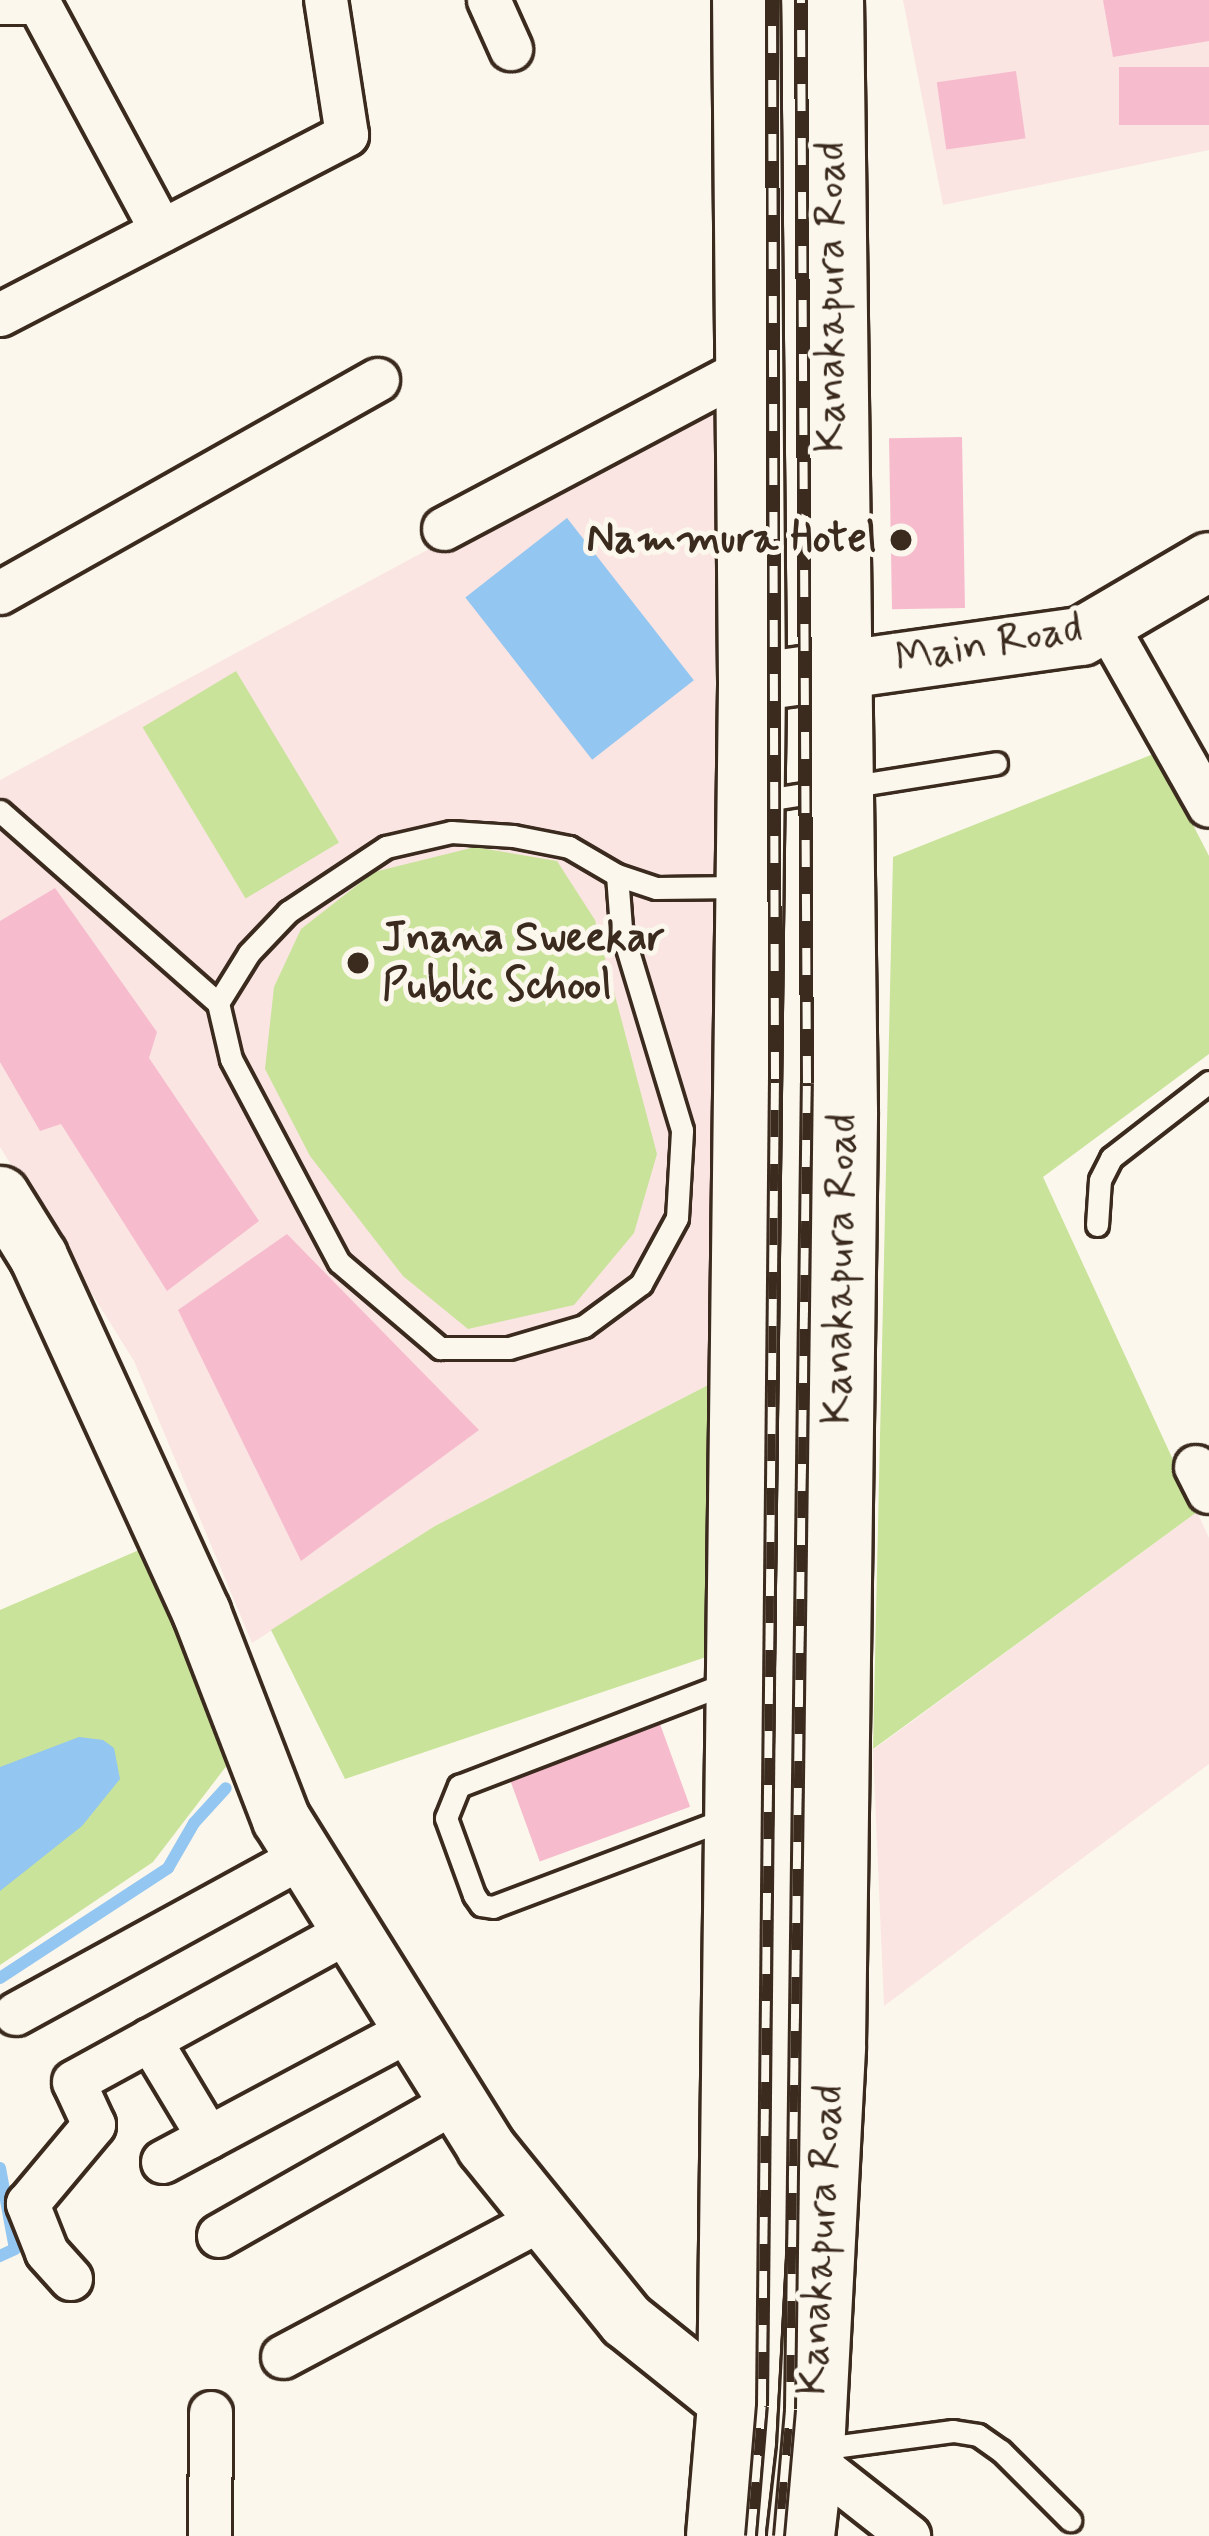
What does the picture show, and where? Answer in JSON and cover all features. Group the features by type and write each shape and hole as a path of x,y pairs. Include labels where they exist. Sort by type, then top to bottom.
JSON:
{"highway":[{"name":"Kanakapura Road","path":"719,2536 731,2404 752,682 746,0"},
{"name":"Kanakapura Road","path":"801,2536 811,2455 832,2046 844,1112 830,0"}],"street":[{"path":"0,315 347,135 326,0"},
{"path":"489,0 511,49"},
{"path":"0,3 39,3 162,231"},
{"path":"444,529 750,367"},
{"path":"0,593 378,380"},
{"name":"Main Road","path":"752,682 1081,636 1209,561"},
{"path":"1105,622 1209,806"},
{"path":"0,1195 38,1256 201,1612 281,1819 457,2101 544,2218 626,2320 731,2404"},
{"path":"16,2014 304,1856"},
{"path":"71,2279 46,2252 28,2204 94,2125 74,2082 350,1931"},
{"path":"163,2162 412,2029"},
{"path":"150,2040 209,2138"},
{"path":"219,2236 457,2101"},
{"path":"283,2357 544,2218"},
{"path":"210,2536 211,2413"},
{"path":"811,2455 909,2536"}],"lane":[{"path":"749,802 837,793 996,763"},
{"path":"0,811 218,1003 239,1077 339,1262 440,1348 508,1348 584,1326 641,1284 677,1218 682,1130 621,928 617,875"},
{"path":"218,1003 249,953 288,912 386,848 451,832 513,836 569,848 617,875 656,888 747,887"},
{"path":"1097,1225 1100,1180 1111,1158 1209,1082"},
{"path":"737,1815 493,1907 474,1895 446,1818 459,1786 739,1678"},
{"path":"811,2455 953,2431 978,2435 1070,2520"}],"shaded area":[{"path":"903,0 1209,0 1209,150 943,205"},
{"name":"Jnana Sweekar Public School","path":"715,395 716,1381 435,1526 252,1643 134,1361 0,1147 0,780"},
{"path":"1197,1512 1209,1538 1209,1764 884,2006 873,1750"}],"green space":[{"path":"236,671 339,842 246,899 143,727"},
{"path":"1156,753 1209,856 1209,1054 1043,1177 1197,1512 873,1749 893,857"},
{"path":"475,847 557,861 595,920 657,1154 634,1233 574,1305 468,1329 403,1276 310,1156 265,1069 274,987 301,929 374,872"},
{"path":"716,1381 715,1654 345,1779 271,1630 435,1526"},
{"path":"146,1547 234,1756 153,1862 0,1965 0,1610"}],"water":[{"path":"567,518 694,680 592,760 465,597"},
{"path":"79,1737 103,1740 114,1748 120,1779 82,1826 0,1891 0,1767"}],"building":[{"path":"1103,0 1209,0 1209,41 1113,57"},
{"path":"1119,67 1209,67 1209,125 1119,125"},
{"path":"1016,71 1025,138 946,149 937,82"},
{"path":"962,437 965,608 892,609 889,438"},
{"path":"55,888 157,1032 149,1058 259,1221 167,1291 61,1124 40,1131 0,1062 0,921"},
{"path":"287,1234 479,1430 301,1561 178,1310"},
{"path":"660,1724 690,1807 540,1861 510,1779"}],"waterway":[{"path":"0,1978 168,1868 194,1823 226,1788"},
{"path":"0,2168 15,2249 0,2256"}],"railway":[{"path":"751,2536 762,2406 775,1079 772,0"},
{"path":"779,2536 790,2409 807,1083 801,0"}],"place":[{"name":"Nammura Hotel","path":"901,540"},
{"name":"Jnana Sweekar Public School","path":"358,963"}]}
